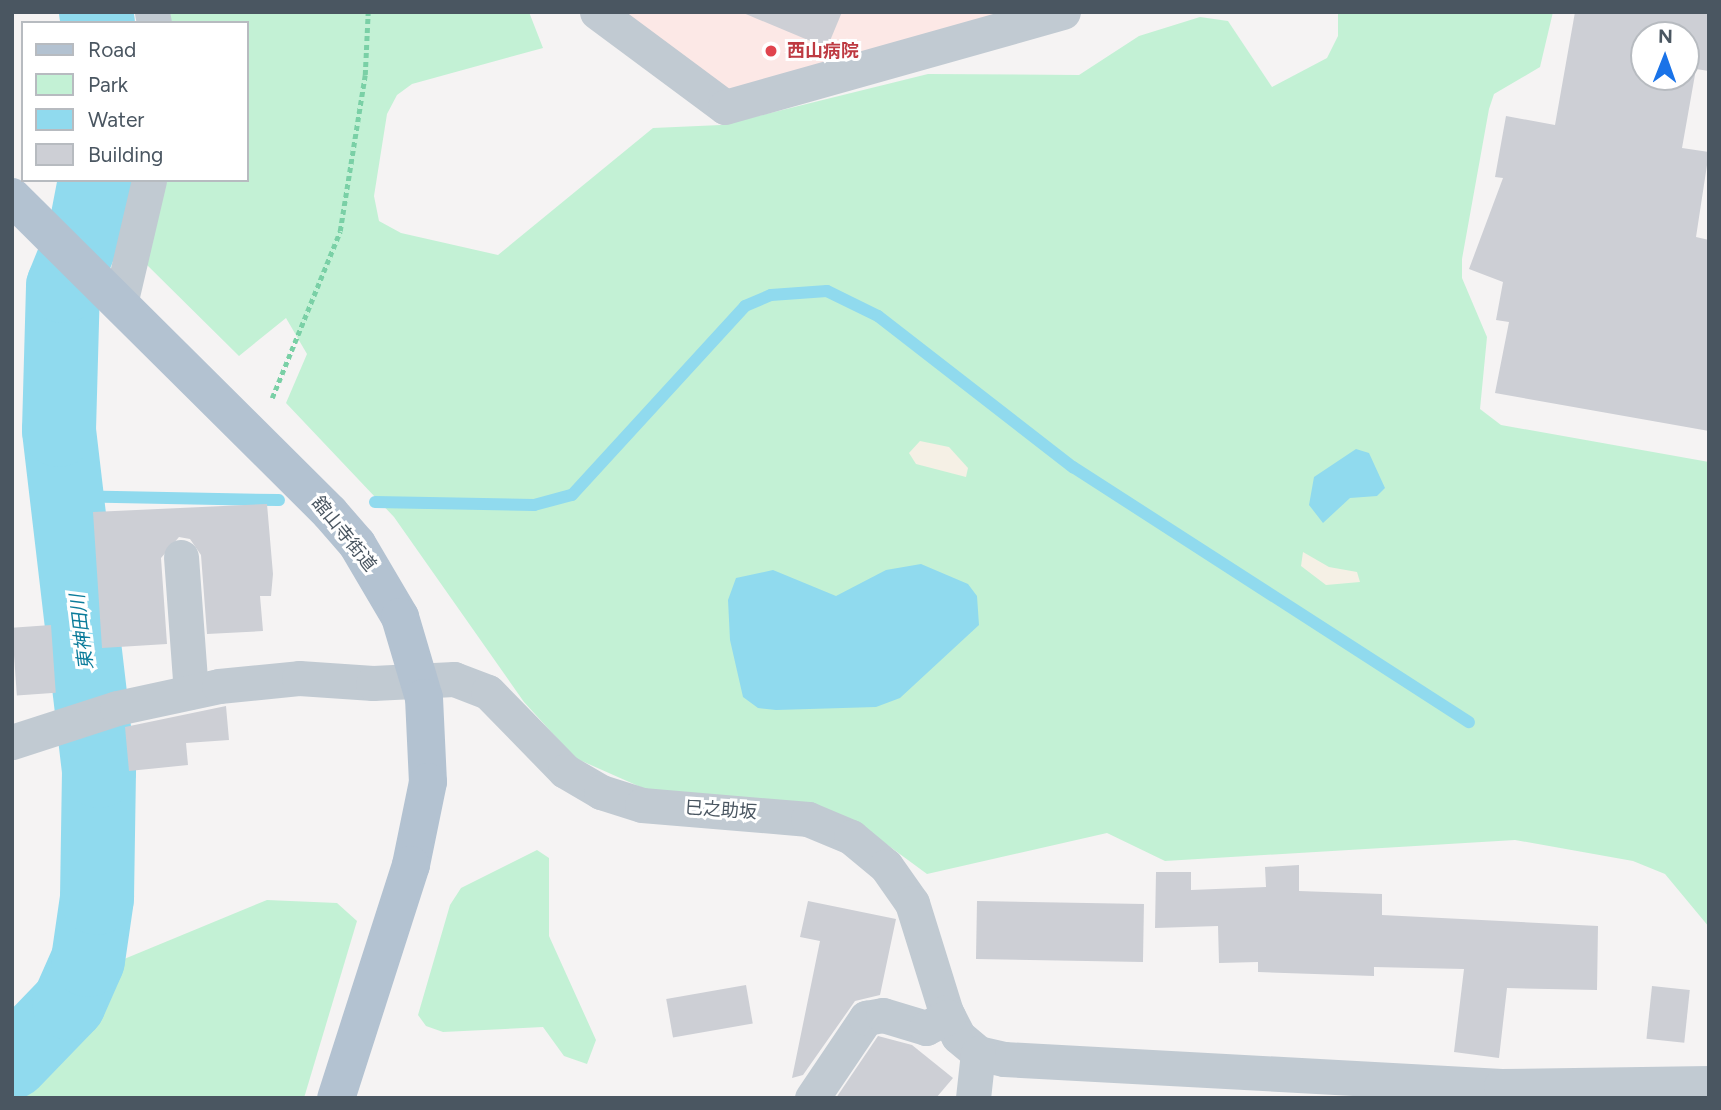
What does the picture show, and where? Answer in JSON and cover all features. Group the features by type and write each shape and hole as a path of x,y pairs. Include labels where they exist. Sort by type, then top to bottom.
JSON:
{"main road":[{"name":"舘山寺街道","path":"12,197 255,437 357,544 400,617 419,678 428,740 422,824 336,1098"}],"street":[{"path":"597,12 725,107 1063,12"},
{"path":"120,304 149,182"},
{"path":"181,557 191,692"},
{"name":"巳之助坂","path":"12,742 117,708 191,692 271,680 373,683 419,678 454,679 488,692 565,771 601,792 642,805 808,820 851,837 886,866 912,903 948,1017 958,1036 978,1053"},
{"path":"812,1098 866,1018 883,1014 926,1028 948,1017"},
{"path":"973,1098 978,1053 1004,1059 1642,1092 1709,1083"}],"path":[{"path":"255,437 341,231 365,75 368,12"}],"shaded area":[{"name":"西山病院","path":"623,12 1004,12 728,90"}],"green space":[{"path":"168,12 529,12 543,48 412,84 397,95 387,114 374,196 379,221 401,233 498,255 653,128 721,125 928,74 1079,75 1139,36 1200,17 1228,21 1272,87 1327,58 1338,36 1338,12 1553,12 1540,67 1494,94 1489,109 1462,259 1462,278 1487,337 1480,409 1501,425 1709,462 1709,927 1665,874 1633,861 1515,840 1165,861 1107,833 927,874 859,824 813,804 645,789 575,758 524,702 394,517 286,403 307,354 286,318 239,356 146,264 165,182 248,182 248,21 170,21"},
{"path":"537,850 549,858 549,936 596,1040 587,1064 564,1056 543,1027 443,1032 426,1026 418,1015 450,905 461,888"},
{"path":"267,900 337,903 357,921 304,1098 12,1098 12,1029 25,1000"}],"sand":[{"path":"920,441 949,447 968,468 966,477 916,464 909,453"},
{"path":"1303,552 1329,567 1357,572 1360,582 1326,585 1301,566"}],"water":[{"path":"1356,449 1369,453 1385,488 1377,496 1350,498 1323,523 1309,505 1314,477"},
{"path":"921,564 968,584 977,596 979,625 900,698 876,707 776,710 758,708 743,697 730,640 728,600 736,578 773,570 836,596 886,570"}],"building":[{"path":"741,12 842,12 827,48"},
{"path":"1575,12 1709,12 1709,71 1700,70 1700,21 1630,21 1630,91 1692,91 1682,148 1709,152 1696,237 1709,240 1709,431 1495,393 1509,322 1496,320 1503,282 1469,269 1503,178 1495,177 1506,116 1555,125"},
{"path":"267,504 273,574 271,596 260,596 263,631 207,634 201,555 190,539 179,537 161,558 167,644 102,648 93,512"},
{"path":"51,625 56,693 17,696 12,628"},
{"path":"226,706 229,740 186,743 188,765 129,771 125,727"},
{"path":"1299,865 1299,891 1382,894 1382,915 1598,926 1597,990 1507,988 1499,1058 1454,1052 1464,969 1374,967 1374,976 1258,972 1258,962 1219,963 1218,926 1155,928 1156,872 1191,872 1191,890 1266,887 1265,867"},
{"path":"808,901 896,919 880,995 855,1001 803,1075 792,1078 820,941 800,937"},
{"path":"977,901 1144,904 1143,962 976,959"},
{"path":"746,985 753,1023 673,1037 666,999"},
{"path":"1652,986 1690,990 1684,1043 1646,1039"},
{"path":"878,1036 912,1045 953,1078 936,1098 836,1098"}],"waterway":[{"name":"東神田川","path":"96,12 98,21"},
{"name":"東神田川","path":"12,1062 69,1003 88,960 97,898 99,771 59,430 63,286 85,232 95,182"},
{"path":"375,502 534,505 572,495 745,306 771,295 827,291 878,316 1073,467 1469,722"},
{"path":"65,496 279,500"}],"place":[{"name":"西山病院","path":"771,51"}]}
